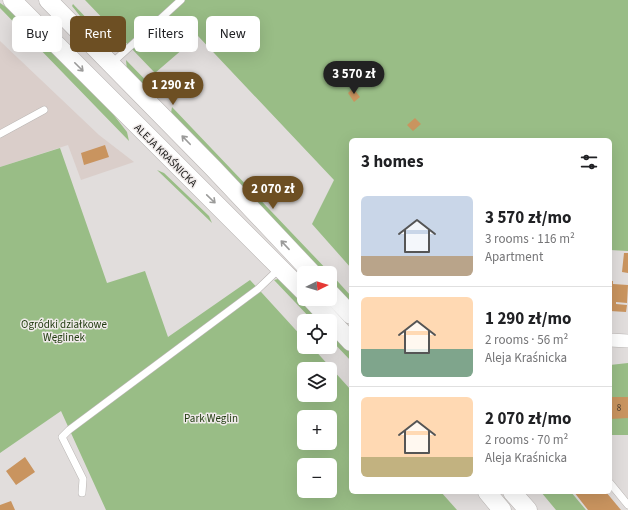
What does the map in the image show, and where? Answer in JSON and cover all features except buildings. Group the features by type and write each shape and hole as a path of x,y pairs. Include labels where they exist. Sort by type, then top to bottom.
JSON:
{"main road":[{"name":"ALEJA KRAŚNICKA","path":"12,0 163,153 297,285"},
{"path":"48,0 305,266"},
{"path":"337,300 349,313"},
{"path":"318,306 349,340"},
{"path":"489,494 502,510"},
{"path":"514,494 528,510"}],"street":[{"path":"612,340 628,341"}],"lane":[{"path":"111,64 181,0"},
{"path":"0,134 44,110"},
{"path":"82,493 83,478 62,437 69,430 258,288 280,267"},
{"path":"612,485 628,504"}],"shaded area":[{"path":"0,41 99,135 134,162 81,180 68,145 0,167"}],"green space":[{"path":"85,0 628,0 628,251 612,250 612,138 349,138 349,266 312,224 334,180 213,52 260,52 260,16 206,16 206,44 198,36 198,16 134,16 134,51 126,43 126,16 100,16"},
{"path":"0,3 17,16 12,16 12,20 0,8"},
{"path":"73,4 84,16 80,16 72,6"},
{"path":"43,52 52,52 113,114 127,132 129,141"},
{"path":"135,52 179,52 155,73"},
{"path":"126,60 163,98 156,98 127,71"},
{"path":"172,107 323,266 315,266 171,113"},
{"path":"60,148 107,283 145,271 168,337 250,280 297,331 297,354 318,354 326,362 297,362 297,402 337,402 337,375 349,388 349,494 443,494 457,510 106,510 61,411 0,453 0,167"},
{"path":"157,170 164,173 209,216 212,223"},
{"path":"278,279 284,282 297,296 297,304 274,280"},
{"path":"337,281 349,294 349,302 337,289"},
{"path":"299,306 307,306 314,314 306,314"},
{"path":"337,338 349,350 349,359 337,346"},
{"path":"628,363 628,435 612,435 612,365"},
{"path":"543,494 573,494 586,510 556,510"}],"park label":[{"name":"Ogródki działkowe Węglinek","path":"64,330"},
{"name":"Park Weglin","path":"211,418"}]}
